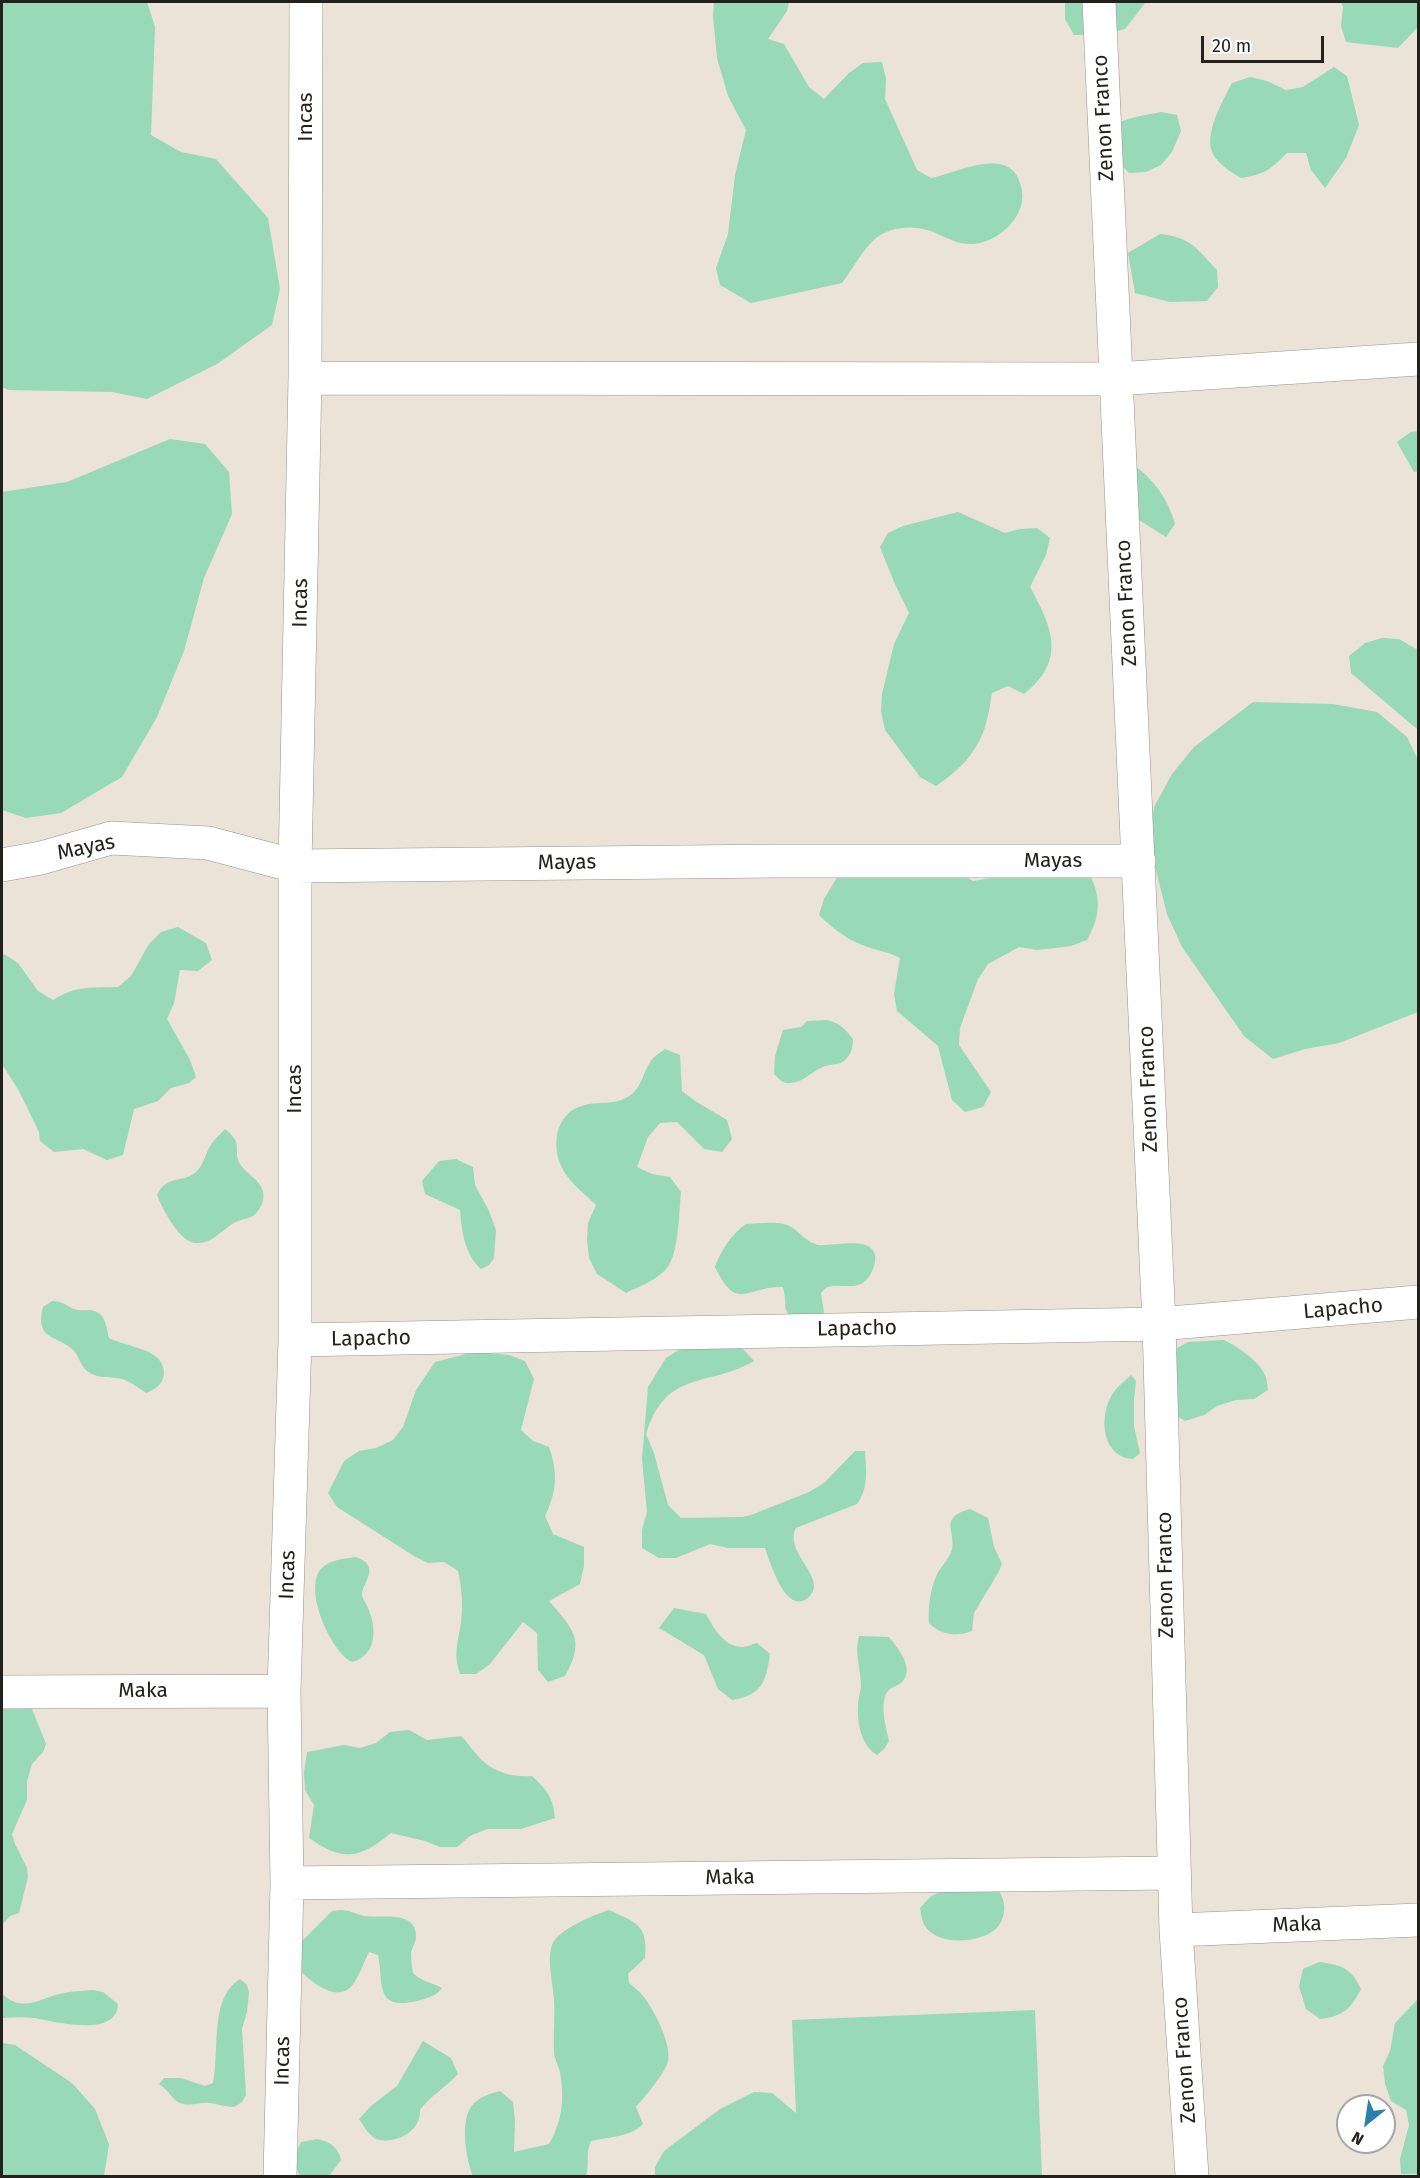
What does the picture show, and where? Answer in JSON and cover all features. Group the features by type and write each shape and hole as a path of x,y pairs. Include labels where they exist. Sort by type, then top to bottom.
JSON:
{"street":[{"name":"Incas","path":"280,2176 287,1882 284,1691 295,1340 296,866 305,378 306,2"},
{"name":"Zenon Franco","path":"1099,2 1160,1324 1176,1930 1192,2176"},
{"path":"305,378 1116,379 1419,359"},
{"name":"Mayas","path":"2,865 41,858 111,838 208,843 296,866 777,861 1139,861"},
{"name":"Lapacho","path":"295,1340 1160,1324 1419,1302"},
{"name":"Maka","path":"2,1692 284,1691"},
{"name":"Maka","path":"287,1882 1174,1873"},
{"name":"Maka","path":"1176,1930 1419,1920"}],"green space":[{"path":"2,2 147,2 155,27 151,135 181,152 216,159 268,218 280,289 272,325 217,364 147,399 112,392 9,390 2,387"},
{"path":"714,2 789,2 787,11 768,39 784,44 809,87 824,99 849,73 863,63 882,62 886,79 885,99 917,170 931,178 981,164 1005,165 1014,172 1021,187 1021,205 1016,217 1000,234 985,241 969,244 957,242 921,228 907,227 886,232 871,243 842,283 751,303 720,285 716,268 728,234 735,175 746,130 728,96 717,58"},
{"path":"1065,2 1146,2 1125,29 1107,34 1074,35 1065,19"},
{"path":"1341,2 1418,2 1418,27 1398,48 1346,42 1341,26 1343,7"},
{"path":"1334,67 1347,76 1359,125 1346,158 1325,188 1311,170 1306,153 1287,153 1267,170 1241,178 1218,162 1213,154 1210,137 1219,108 1232,83 1250,77 1267,81 1286,90 1303,87"},
{"path":"1161,112 1177,115 1181,131 1172,152 1161,165 1146,172 1129,173 1096,138 1111,127 1134,117"},
{"path":"1160,234 1179,238 1193,245 1217,270 1218,287 1207,301 1170,302 1135,293 1128,253"},
{"path":"1418,431 1418,471 1414,472 1397,442 1411,432"},
{"path":"170,439 205,444 229,472 232,514 204,578 184,651 157,717 122,777 61,813 26,818 2,810 2,492 67,482"},
{"path":"1132,464 1159,490 1168,506 1175,524 1166,537 1123,510"},
{"path":"958,512 1005,533 1037,528 1050,538 1046,555 1030,587 1049,629 1051,656 1038,681 1024,694 1008,686 992,693 985,726 976,747 958,769 936,786 920,777 885,730 881,711 882,694 894,644 909,613 880,547 888,533 903,526"},
{"path":"1382,638 1399,639 1418,650 1418,730 1351,673 1349,656 1365,643"},
{"path":"1253,702 1333,704 1377,712 1407,737 1418,760 1418,1012 1339,1043 1305,1049 1273,1059 1244,1036 1182,947 1167,914 1149,843 1154,807 1172,774 1194,747"},
{"path":"942,862 973,881 1060,866 1091,877 1098,902 1094,924 1087,940 1071,946 1037,950 1019,947 988,964 978,979 960,1028 959,1045 991,1092 983,1107 965,1112 952,1100 938,1046 897,1011 894,994 900,958 848,938 819,915 824,899 845,864"},
{"path":"178,927 206,943 212,960 198,971 180,970 174,1003 167,1019 190,1060 196,1077 189,1083 171,1088 158,1101 134,1109 123,1155 107,1160 83,1149 54,1152 40,1141 39,1132 19,1091 2,1064 2,957 4,954 18,963 38,991 53,1000 77,990 118,987 131,976 149,944 161,932"},
{"path":"826,1020 841,1026 853,1039 848,1056 842,1062 825,1066 799,1081 788,1083 781,1081 774,1074 775,1056 783,1030 801,1027 807,1021"},
{"path":"665,1049 680,1055 682,1091 727,1120 732,1139 722,1152 704,1149 677,1122 660,1123 648,1137 637,1167 652,1174 670,1177 681,1192 677,1240 672,1258 665,1270 649,1282 626,1293 597,1274 589,1258 588,1223 596,1205 574,1184 561,1166 556,1145 557,1134 560,1124 574,1109 628,1097 639,1086 652,1059"},
{"path":"225,1129 235,1139 240,1164 261,1188 263,1202 253,1216 236,1222 212,1239 196,1243 184,1237 172,1224 157,1195 165,1184 191,1176 196,1172 212,1143"},
{"path":"456,1159 473,1167 475,1185 496,1230 494,1258 489,1265 481,1269 467,1249 460,1210 425,1194 422,1181 439,1161"},
{"path":"746,1224 786,1225 818,1245 863,1244 870,1247 874,1253 874,1267 868,1278 860,1284 832,1286 825,1289 821,1293 824,1312 819,1319 802,1325 787,1312 783,1287 743,1294 736,1293 723,1281 715,1267 723,1249"},
{"path":"52,1301 61,1302 76,1310 94,1311 102,1316 109,1338 142,1349 157,1358 164,1372 161,1383 146,1393 122,1379 97,1376 87,1371 74,1351 50,1336 42,1326 43,1307"},
{"path":"696,1339 742,1348 754,1361 677,1389 654,1413 646,1434 654,1453 668,1505 681,1518 751,1515 809,1492 824,1483 855,1451 865,1451 865,1485 857,1504 796,1528 795,1547 814,1582 814,1590 809,1597 801,1601 793,1600 786,1594 775,1575 765,1548 728,1548 710,1544 676,1558 659,1558 642,1548 642,1530 647,1512 642,1459 648,1387 666,1358"},
{"path":"1224,1340 1258,1364 1266,1377 1268,1390 1254,1399 1236,1400 1217,1406 1204,1415 1185,1421 1169,1411 1172,1351 1188,1342"},
{"path":"474,1352 509,1355 525,1361 534,1379 521,1430 533,1441 549,1447 554,1465 554,1490 545,1516 553,1534 584,1547 584,1566 580,1584 549,1601 565,1619 574,1636 575,1653 565,1676 548,1682 538,1670 537,1633 523,1622 490,1664 476,1674 460,1674 456,1654 462,1603 458,1571 444,1562 428,1563 414,1556 337,1507 328,1493 344,1461 359,1451 376,1448 393,1440 403,1427 416,1390 435,1362"},
{"path":"1131,1375 1136,1381 1134,1426 1140,1453 1133,1459 1114,1451 1109,1443 1105,1422 1109,1401 1114,1392"},
{"path":"970,1509 988,1518 994,1547 1002,1564 974,1613 972,1631 949,1634 929,1623 931,1593 937,1574 952,1549 951,1521 960,1513"},
{"path":"355,1557 365,1562 369,1568 362,1595 373,1624 373,1640 366,1654 352,1662 344,1656 328,1634 315,1592 316,1580 323,1567 336,1561"},
{"path":"674,1608 706,1614 720,1635 730,1644 742,1647 757,1643 770,1654 767,1672 761,1686 750,1695 732,1700 718,1689 704,1655 659,1628"},
{"path":"859,1636 889,1637 901,1653 907,1672 901,1683 889,1690 884,1699 884,1717 889,1741 877,1755 867,1746 859,1726 858,1703 861,1687 857,1649"},
{"path":"2,1702 26,1704 32,1709 46,1744 43,1752 32,1764 27,1782 27,1800 12,1834 27,1868 28,1877 19,1913 10,1916 2,1925"},
{"path":"409,1730 427,1740 461,1736 480,1758 494,1769 513,1775 532,1776 548,1794 555,1818 521,1829 487,1829 470,1836 457,1847 440,1847 391,1833 380,1842 360,1852 341,1854 309,1838 314,1805 305,1790 304,1772 307,1752 344,1745 360,1748 376,1743 390,1732"},
{"path":"955,1886 997,1889 1003,1900 1004,1912 996,1929 974,1939 956,1940 938,1937 925,1926 920,1908 931,1896"},
{"path":"341,1910 364,1916 395,1917 410,1922 416,1936 411,1954 413,1973 442,1988 434,1995 424,1999 403,2003 394,2002 384,1993 378,1955 369,1952 354,1983 348,1989 333,1992 317,1985 297,1968 300,1943 332,1911"},
{"path":"609,1910 639,1926 645,1938 645,1958 628,1974 629,1983 652,2009 667,2045 668,2061 663,2072 636,2107 643,2124 626,2134 591,2141 586,2176 473,2176 466,2152 466,2122 471,2107 484,2096 500,2091 513,2102 514,2152 549,2144 560,2119 562,2092 554,2054 554,2006 550,1968 552,1945 561,1933 569,1928"},
{"path":"1319,1962 1345,1969 1353,1976 1361,1989 1345,2011 1320,2019 1306,2009 1299,1986 1303,1969"},
{"path":"240,1979 247,1985 249,1993 242,2029 246,2095 242,2102 234,2107 210,2103 188,2105 180,2103 159,2084 164,2078 181,2078 205,2086 213,2083 220,2012 230,1988"},
{"path":"93,1990 103,1992 118,2004 115,2015 108,2021 84,2025 35,2018 2,2018 2,1994 10,2000 25,2004 64,1993"},
{"path":"1418,1999 1418,2174 1401,2174 1400,2159 1409,2125 1406,2110 1396,2104 1396,2094 1389,2094 1385,2084 1383,2066 1390,2051 1395,2023"},
{"path":"1035,2010 1042,2176 655,2176 655,2167 664,2151 720,2109 754,2092 772,2093 796,2113 792,2020"},
{"path":"423,2041 451,2058 458,2074 424,2105 420,2110 417,2124 407,2134 394,2140 376,2139 359,2119 371,2106 397,2086"},
{"path":"2,2043 15,2045 72,2083 95,2109 109,2144 104,2176 2,2176"},
{"path":"317,2139 333,2146 341,2160 329,2176 300,2176 296,2164 299,2146 301,2142"}]}
